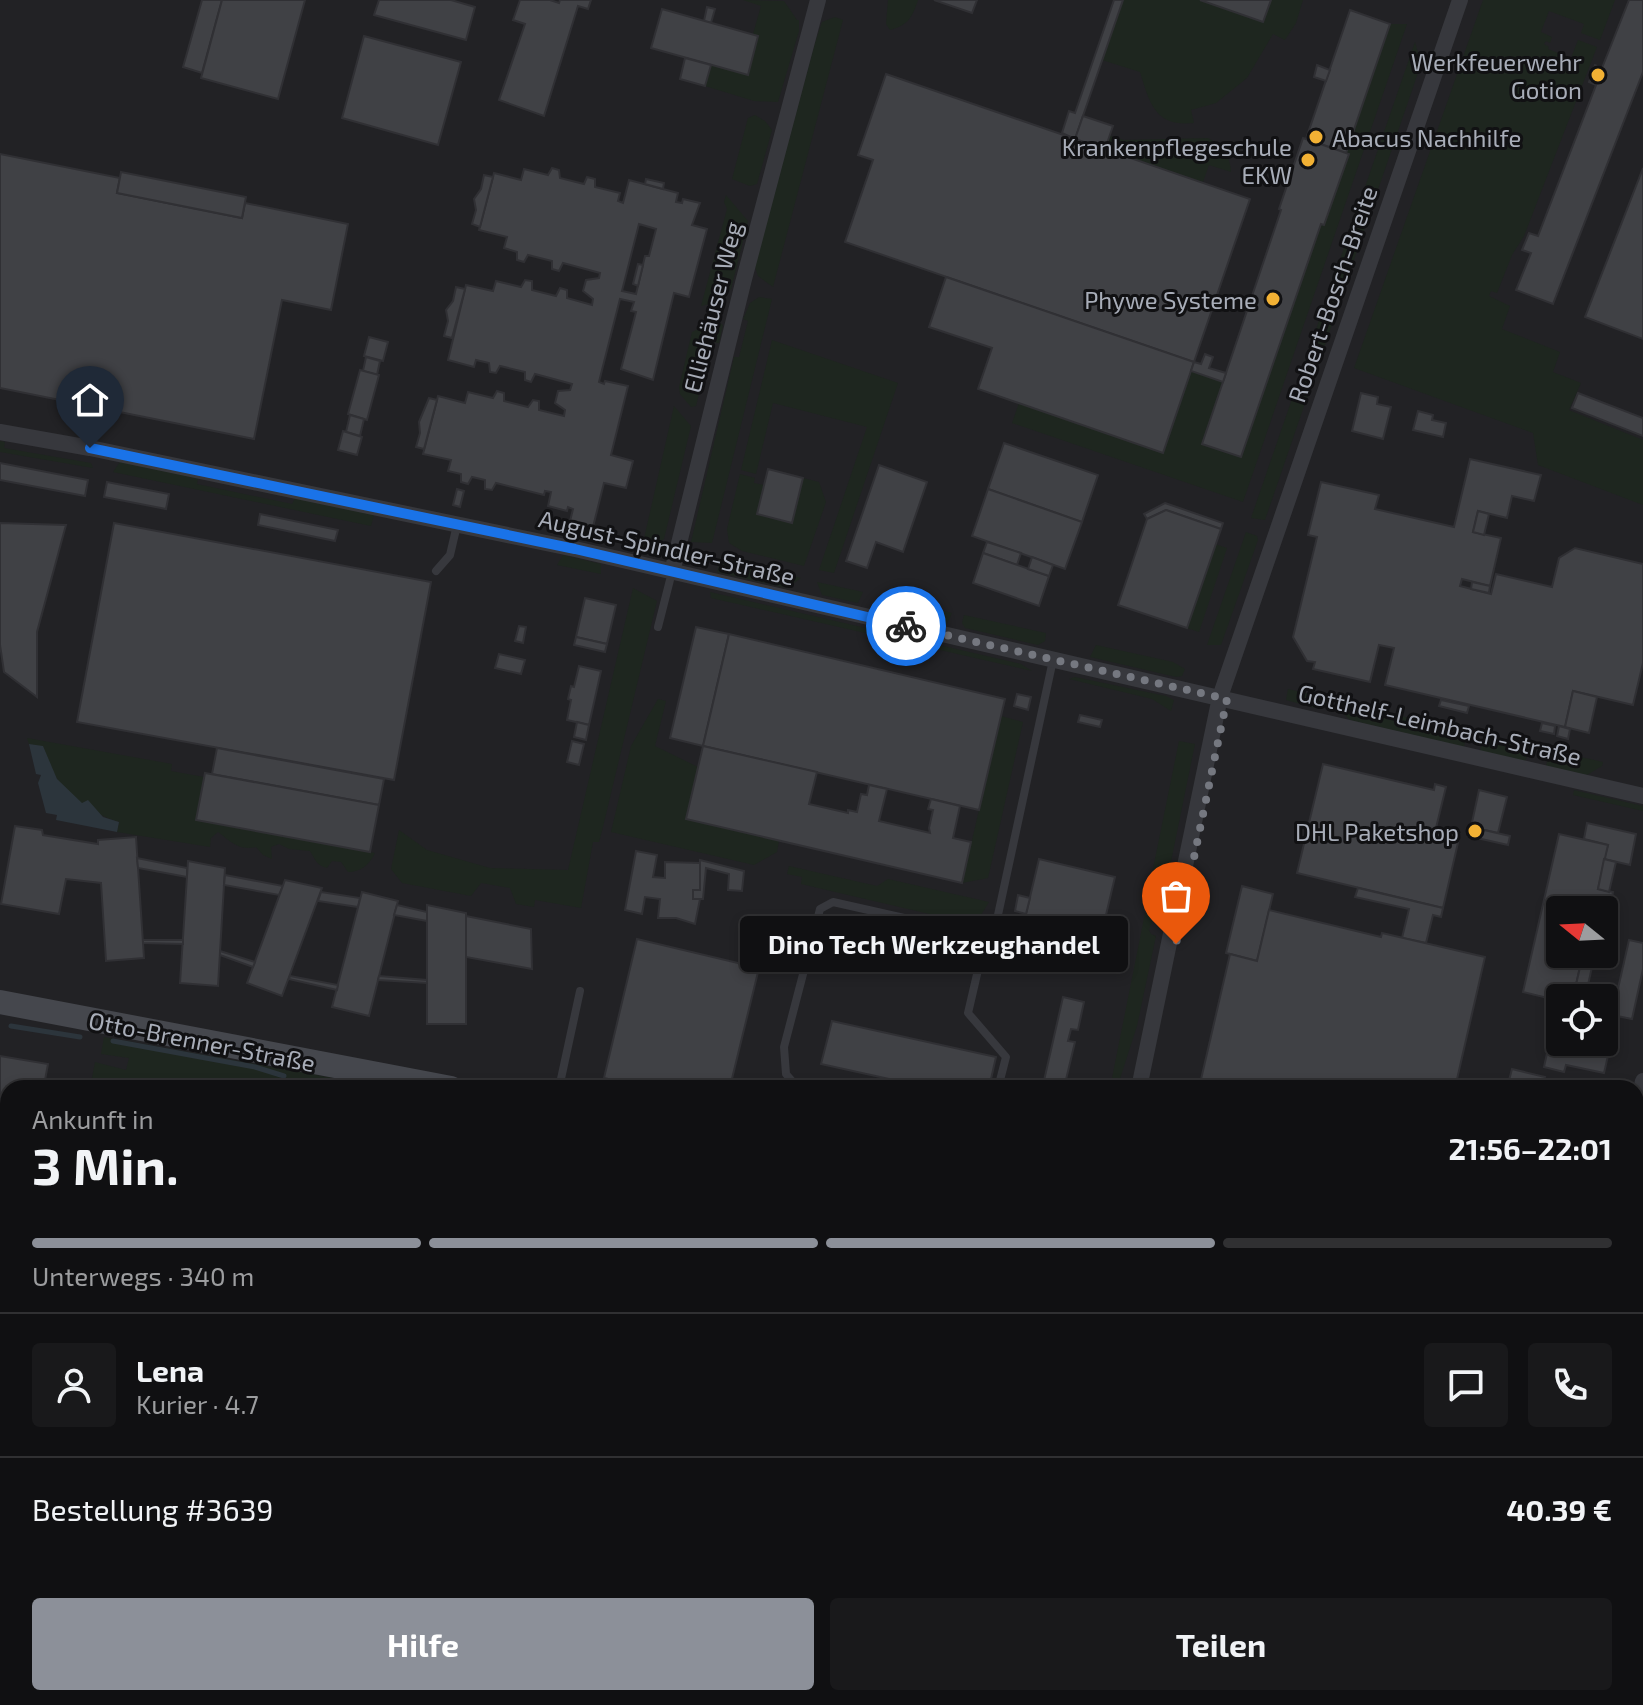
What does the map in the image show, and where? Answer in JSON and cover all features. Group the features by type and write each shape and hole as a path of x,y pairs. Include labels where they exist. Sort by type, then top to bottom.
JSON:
{"main road":[{"name":"Otto-Brenner-Straße","path":"0,1002 409,1080"}],"street":[{"name":"Elliehäuser Weg","path":"672,572 739,295 818,0"},
{"name":"Robert-Bosch-Breite","path":"1141,1080 1224,698 1334,360 1460,0"},
{"name":"August-Spindler-Straße","path":"0,432 457,525 1224,698"},
{"name":"Robert-Bosch-Breite","path":"1149,1080 1224,698"},
{"name":"Gotthelf-Leimbach-Straße","path":"1224,698 1643,796"}],"lane":[{"path":"436,571 450,555 457,525"},
{"name":"Elliehäuser Weg","path":"658,627 672,572"},
{"path":"1000,1080 1006,1057 968,1013 978,970 993,938 1053,659"},
{"path":"791,1080 786,1074 784,1047 820,909 833,902 993,938"},
{"path":"561,1080 580,991"}],"shaded area":[{"path":"0,0 1643,0 1643,1080 0,1080"},
{"path":"743,0 784,1 799,20 799,31 778,102 754,101 705,86 711,65 748,74 758,36 753,34 761,6"},
{"path":"888,0 918,0 908,20 890,30 886,24"},
{"path":"1123,0 1200,0 1263,21 1271,0 1303,0 1296,23 1285,40 1273,34 1247,78 1216,103 1191,110 1194,123 1181,123 1162,117 1156,111 1140,72 1102,60"},
{"path":"1483,0 1615,0 1600,40 1581,33 1584,24 1549,11 1541,32 1552,37 1550,43 1546,41 1544,44 1548,49 1571,58 1578,40 1597,47 1524,236 1512,255 1497,293 1491,291 1489,296 1510,306 1502,329 1560,352 1553,372 1581,383 1569,410 1643,440 1643,505 1538,465 1533,433 1354,368"},
{"path":"835,17 843,20 773,287 758,276 755,267 815,43 822,22"},
{"path":"1390,24 1407,24 1243,502 1012,423 1019,403 1163,453 1191,371 1223,382 1202,444 1241,457 1321,224 1324,224"},
{"path":"1415,42 1421,64 1265,520 1251,518"},
{"path":"755,115 772,130 757,184 750,186 732,179 748,118"},
{"path":"1110,136 1124,140 1208,138 1224,152 1231,172 1209,165 1203,182 1105,149"},
{"path":"726,195 748,221 731,289 714,303 701,306 727,209 724,202"},
{"path":"759,297 772,299 712,543 691,542 734,357 739,357 748,321 743,319 750,303"},
{"path":"716,320 723,325 719,343 712,342 696,406 691,407 680,394 679,387 692,332"},
{"path":"772,340 898,383 834,573 819,570 867,427 773,403 756,474 741,470"},
{"path":"674,406 691,426 664,539 641,552"},
{"path":"0,441 5,442 4,448 91,463 93,468 0,452"},
{"path":"120,462 198,478 197,484 292,504 295,498 374,515 371,526 113,472"},
{"path":"740,474 755,478 754,483 764,485 792,523 803,478 819,482 826,502 804,566 742,551 729,543 727,529"},
{"path":"1246,532 1257,536 1258,540 1221,645 1207,645"},
{"path":"1215,544 1227,548 1199,632 1187,628"},
{"path":"563,555 601,564 601,574 557,565"},
{"path":"721,559 801,578 787,588 717,572"},
{"path":"817,582 863,592 858,603 822,595"},
{"path":"633,588 657,601 602,831 599,842 593,842 581,908 535,900 534,907 516,904 510,888 481,883 471,896 402,883 391,869 399,830 427,850 490,868 568,870"},
{"path":"710,592 1021,664 1032,671 711,598"},
{"path":"886,597 952,613 947,624 883,609"},
{"path":"964,615 1046,633 1045,641 1038,645 965,628 962,623"},
{"path":"1096,645 1173,662 1185,669 1182,676 1176,677 1090,657"},
{"path":"1075,677 1166,696 1174,700 1171,711 1152,699 1069,679"},
{"path":"1288,689 1323,697 1321,705 1315,708 1286,700"},
{"path":"658,699 666,701 655,746 698,767 686,819 779,841 777,852 754,865 611,832 631,746"},
{"path":"1340,702 1467,731 1464,747 1350,720 1338,709"},
{"path":"1001,716 1023,722 988,878 962,883"},
{"path":"1484,735 1532,746 1525,761 1480,751"},
{"path":"27,738 172,764 171,771 204,777 196,820 375,853 364,867 348,872 341,862 332,861 327,868 318,863 310,851 289,849 279,844 271,847 272,859 256,847 236,845 218,832 211,838 210,847 117,832 119,822 75,799 56,777 43,747 29,744"},
{"path":"1179,741 1195,744 1165,891 1159,890 1155,910 1145,908"},
{"path":"29,744 43,746 57,779 82,803 88,800 103,817 119,822 117,832 56,820 57,815 46,813 38,783 41,775 36,774"},
{"path":"1550,750 1603,762 1602,766 1587,775 1546,766"},
{"path":"1574,790 1643,806 1643,811 1573,795"},
{"path":"789,866 877,886 888,879 989,902 978,920 968,923 801,884 802,877 787,874"},
{"path":"1145,913 1154,915 1149,930 1156,936 1137,1026 1120,1080 1112,1080"},
{"path":"104,1037 344,1080 92,1080 95,1062 126,1070 129,1058 101,1054"}],"building":[{"path":"202,0 222,0 202,73 183,67"},
{"path":"222,0 305,0 278,99 201,78"},
{"path":"379,0 451,0 475,7 466,40 374,15"},
{"path":"520,0 559,3 560,0 591,0 588,9 578,6 544,116 499,100 525,24 513,20"},
{"path":"934,0 977,0 972,13"},
{"path":"1114,0 1123,0 1075,139 1062,133 1069,111 1075,113"},
{"path":"1200,0 1271,0 1263,22"},
{"path":"1629,0 1643,0 1643,72 1553,304 1516,290 1531,253 1522,250 1529,233 1538,236 1596,85 1589,82 1595,65 1602,68"},
{"path":"707,7 715,9 711,23 704,21"},
{"path":"662,9 758,36 748,75 651,48"},
{"path":"1350,10 1390,24 1346,153 1306,139"},
{"path":"364,36 461,62 438,145 342,118"},
{"path":"685,58 711,65 705,86 680,79"},
{"path":"1317,65 1330,70 1326,81 1314,77"},
{"path":"886,74 1250,199 1194,362 845,242 873,160 858,155"},
{"path":"1083,116 1113,126 1105,149 1075,139"},
{"name":"Phywe Systeme","path":"1303,138 1349,154 1324,225 1321,224 1241,457 1202,444"},
{"path":"0,154 120,178 117,193 242,218 245,203 348,224 331,310 282,300 254,439 0,388"},
{"path":"552,168 559,170 560,178 584,184 587,177 595,179 595,187 620,193 618,201 623,203 629,180 678,193 676,202 682,203 683,199 700,203 692,225 707,229 689,297 674,293 653,380 621,369 636,312 631,311 634,302 620,299 599,382 628,386 611,455 633,461 626,488 604,483 593,527 570,521 573,509 568,507 567,511 548,506 551,492 545,491 544,495 496,483 492,490 485,489 485,480 472,477 468,484 461,482 461,474 448,471 451,460 423,454 438,396 465,403 468,392 493,398 497,391 504,393 504,401 528,407 533,400 539,401 539,410 564,416 565,410 555,403 558,391 570,390 572,384 535,374 531,382 525,380 525,372 500,366 496,373 490,372 489,363 476,360 474,367 448,360 466,285 493,291 496,281 521,287 525,280 532,281 532,290 556,296 560,288 567,290 567,298 592,305 593,299 583,291 586,280 599,278 600,273 563,263 559,271 552,269 552,261 528,255 524,262 517,260 517,252 504,248 507,237 479,230 494,173 521,180 524,169 548,175","holes":["639,224 656,229 649,256 645,256 636,294 622,291"]},
{"path":"1643,168 1643,339 1585,317"},
{"path":"121,172 246,197 242,218 117,193"},
{"path":"484,175 493,177 480,227 472,224 476,210 474,199 481,189"},
{"path":"646,179 664,183 663,189 645,184"},
{"path":"638,264 643,265 638,286 633,284"},
{"path":"946,277 1194,362 1163,453 978,389 992,348 929,327"},
{"path":"456,287 465,289 452,338 444,336 448,321 446,310 453,301"},
{"path":"369,337 388,342 383,361 364,356"},
{"path":"1205,354 1213,357 1209,368 1226,373 1223,382 1191,371 1194,362 1201,364"},
{"path":"366,357 380,361 377,375 363,371"},
{"path":"360,370 379,375 367,420 348,414"},
{"path":"1361,393 1378,397 1377,404 1391,407 1383,439 1352,431"},
{"path":"1578,393 1643,418 1643,436 1572,408"},
{"path":"429,398 437,400 424,449 416,447 419,422"},
{"path":"1418,411 1433,415 1432,420 1446,423 1443,437 1413,430"},
{"path":"350,415 364,419 360,436 346,432"},
{"path":"343,431 362,437 357,455 338,450"},
{"path":"1004,443 1098,475 1082,522 988,489"},
{"path":"1470,459 1541,475 1534,501 1512,496 1507,518 1478,511 1473,532 1501,538 1490,586 1462,579 1460,586 1491,594 1496,574 1552,587 1559,558 1575,548 1643,564 1643,663 1633,705 1573,691 1565,727 1385,685 1394,648 1379,645 1370,682 1313,669 1315,662 1307,661 1293,637 1317,537 1308,535 1321,482 1379,495 1375,509 1454,527"},
{"path":"0,463 88,480 85,496 0,480"},
{"path":"879,465 927,482 903,552 876,542 867,568 846,561"},
{"path":"768,469 803,478 792,523 757,514"},
{"path":"107,482 169,494 166,509 104,497"},
{"path":"457,489 464,491 460,507 453,505"},
{"path":"988,489 1082,522 1065,569 972,536"},
{"path":"1165,503 1223,523 1221,529 1166,510 1147,519 1144,514"},
{"path":"1166,510 1221,529 1187,628 1118,605 1147,519"},
{"path":"1478,511 1489,514 1484,535 1473,532"},
{"path":"260,514 338,530 335,541 258,525"},
{"path":"0,523 66,525 37,632 37,697 4,672 0,645"},
{"path":"114,523 431,582 394,780 77,722"},
{"path":"987,542 1021,553 1017,565 983,553"},
{"path":"983,553 1049,576 1039,606 973,583"},
{"path":"1032,557 1053,565 1049,576 1028,569"},
{"path":"1472,582 1490,586 1489,593 1471,589"},
{"path":"585,598 616,605 607,644 576,637"},
{"path":"519,626 526,627 523,643 515,641"},
{"path":"696,627 729,634 703,746 670,738"},
{"path":"729,634 1005,699 979,810 703,746"},
{"path":"576,637 607,644 605,652 574,645"},
{"path":"499,654 525,660 521,674 495,668"},
{"path":"579,666 601,671 589,725 567,720 571,700 568,699"},
{"path":"1573,691 1597,697 1589,733 1565,727"},
{"path":"1017,694 1031,697 1028,710 1014,706"},
{"path":"1441,700 1469,706 1467,713 1439,706"},
{"path":"1080,715 1102,720 1100,727 1078,722"},
{"path":"577,722 589,725 586,740 574,737"},
{"path":"1542,723 1555,726 1554,734 1540,731"},
{"path":"1559,726 1570,729 1568,739 1557,736"},
{"path":"572,741 584,744 579,765 567,762"},
{"path":"703,746 817,772 809,804 848,813 848,810 857,812 861,794 867,795 869,785 887,789 879,821 930,833 933,810 928,809 931,799 960,806 953,838 971,842 962,883 686,819"},
{"path":"217,748 384,779 379,805 212,774"},
{"path":"1323,764 1434,790 1435,784 1446,787 1436,828 1460,834 1443,908 1297,873"},
{"path":"205,773 379,805 370,852 196,820"},
{"path":"1479,790 1507,797 1498,833 1471,827"},
{"path":"1587,823 1636,834 1630,865 1604,859 1608,845 1584,839"},
{"path":"15,826 42,830 43,835 98,844 98,840 136,837 144,958 106,961 101,883 66,879 59,914 1,904"},
{"path":"1471,827 1510,836 1508,845 1468,836"},
{"path":"1559,834 1608,845 1598,889 1613,892 1612,896 1546,896 1546,968 1580,968 1576,984 1546,984 1546,998 1523,992"},
{"path":"636,851 657,855 653,877 665,878 665,862 700,863 700,890 693,890 693,899 700,899 695,924 676,918 658,918 660,899 645,897 642,914 625,910"},
{"path":"137,858 187,868 187,877 138,868"},
{"path":"1039,859 1115,877 1097,953 1021,935"},
{"path":"1604,859 1616,862 1609,892 1598,889"},
{"path":"700,860 744,871 742,891 728,890 729,874 706,868 703,899 693,899 693,890 700,890"},
{"path":"188,861 225,868 218,986 180,983"},
{"path":"225,875 283,886 279,895 224,885"},
{"path":"285,880 322,888 282,996 247,983"},
{"path":"1242,886 1273,894 1257,961 1226,953"},
{"path":"1358,888 1443,908 1441,917 1433,915 1426,943 1402,938 1409,909 1355,897"},
{"path":"321,892 360,898 358,907 318,901"},
{"path":"362,892 398,901 369,1016 332,1007"},
{"path":"1018,895 1030,898 1026,914 1015,911"},
{"path":"397,905 427,912 427,921 394,915"},
{"path":"427,905 466,913 466,1024 427,1024"},
{"path":"1269,910 1381,937 1382,933 1485,957 1457,1080 1201,1080 1230,954 1257,961"},
{"path":"466,916 531,929 532,969 466,957"},
{"path":"637,939 759,968 732,1080 604,1078"},
{"path":"143,940 183,940 183,944 143,943"},
{"path":"1629,940 1643,943 1643,969 1632,1019 1618,1016 1618,989"},
{"path":"220,951 255,962 253,967 220,955"},
{"path":"1580,968 1592,968 1588,984 1576,984"},
{"path":"290,976 338,985 337,990 289,979"},
{"path":"379,976 427,980 427,983 378,980"},
{"path":"1063,997 1084,1002 1078,1030 1071,1029 1068,1041 1075,1042 1066,1080 1044,1080"},
{"path":"832,1021 996,1057 991,1080 894,1080 821,1064"},
{"path":"0,1056 48,1064 45,1080 0,1080"},
{"path":"1546,1056 1608,1056 1604,1073 1566,1065 1564,1072 1544,1067"},
{"path":"1512,1069 1545,1077 1544,1080 1509,1080"}],"waterway":[{"path":"11,1026 80,1037"},
{"path":"113,1041 255,1067 284,1076"}],"way so far":[{"path":"906,626 1227,699 1176,944"}],"place":[{"name":"Werkfeuerwehr Gotion","path":"1598,75"},
{"name":"Abacus Nachhilfe","path":"1316,137"},
{"name":"Krankenpflegeschule EKW","path":"1308,160"},
{"name":"Phywe Systeme","path":"1273,299"},
{"name":"DHL Paketshop","path":"1475,831"},
{"name":"Dino Tech Werkzeughandel","path":"1176,944"}],"route":[{"path":"90,448 575,549 906,626"}]}
